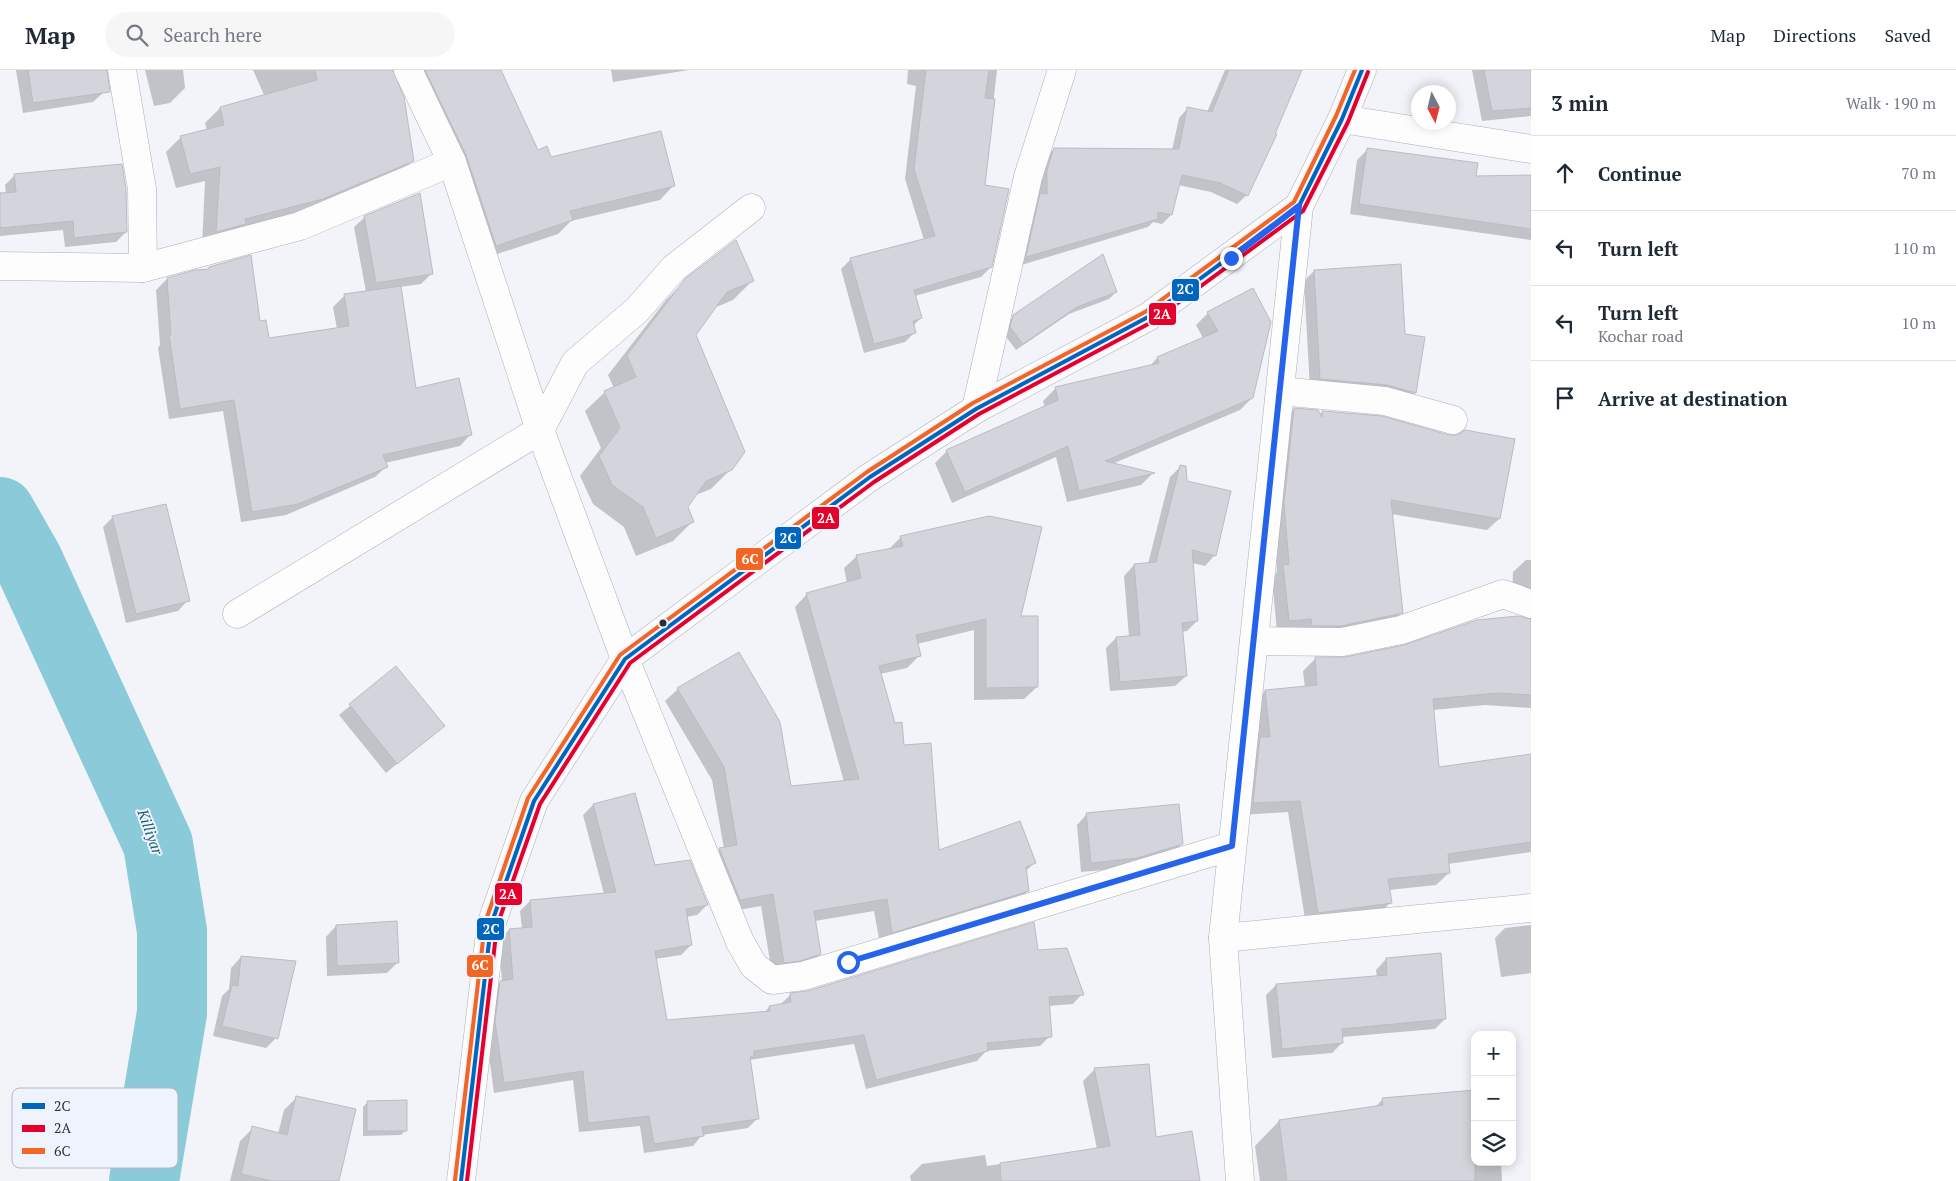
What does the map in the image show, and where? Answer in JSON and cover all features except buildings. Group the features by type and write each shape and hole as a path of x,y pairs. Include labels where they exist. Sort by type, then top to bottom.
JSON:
{"street":[{"path":"122,70 142,189 144,268"},
{"path":"408,70 452,162 540,430 625,659 740,942 754,966 772,980 803,976 1232,846"},
{"path":"976,409 1028,177 1062,70"},
{"path":"1240,1181 1223,938 1299,206 1342,119 1362,70"},
{"path":"1342,119 1531,149"},
{"path":"0,266 144,268 300,226 452,162"},
{"path":"461,1181 491,925 534,801 625,659 870,477 976,409 1148,317 1299,206"},
{"path":"237,614 540,430 575,363 637,310 674,268 751,208"},
{"path":"1280,391 1385,401 1452,420"},
{"path":"1254,641 1342,642 1401,630 1503,594 1531,604"},
{"path":"1223,938 1531,908"}],"waterway":[{"name":"Killiyar","path":"0,512 28,561 158,844 172,931 172,1013 160,1088"},
{"name":"Killiyar","path":"144,1181 146,1168"}],"transit line":[{"name":"6C","path":"455,1180 485,923 528,798 620,655 867,472 973,403 1145,312 1294,202 1336,116 1355,70"},
{"name":"2C","path":"461,1181 491,925 534,801 625,659 870,477 976,409 1148,317 1299,206 1342,119 1362,70"},
{"name":"2A","path":"467,1181 497,926 540,804 630,663 874,482 979,414 1152,322 1303,211 1348,122 1368,72"}],"route":[{"path":"848,962 1232,846 1299,206 1231,258"}]}
